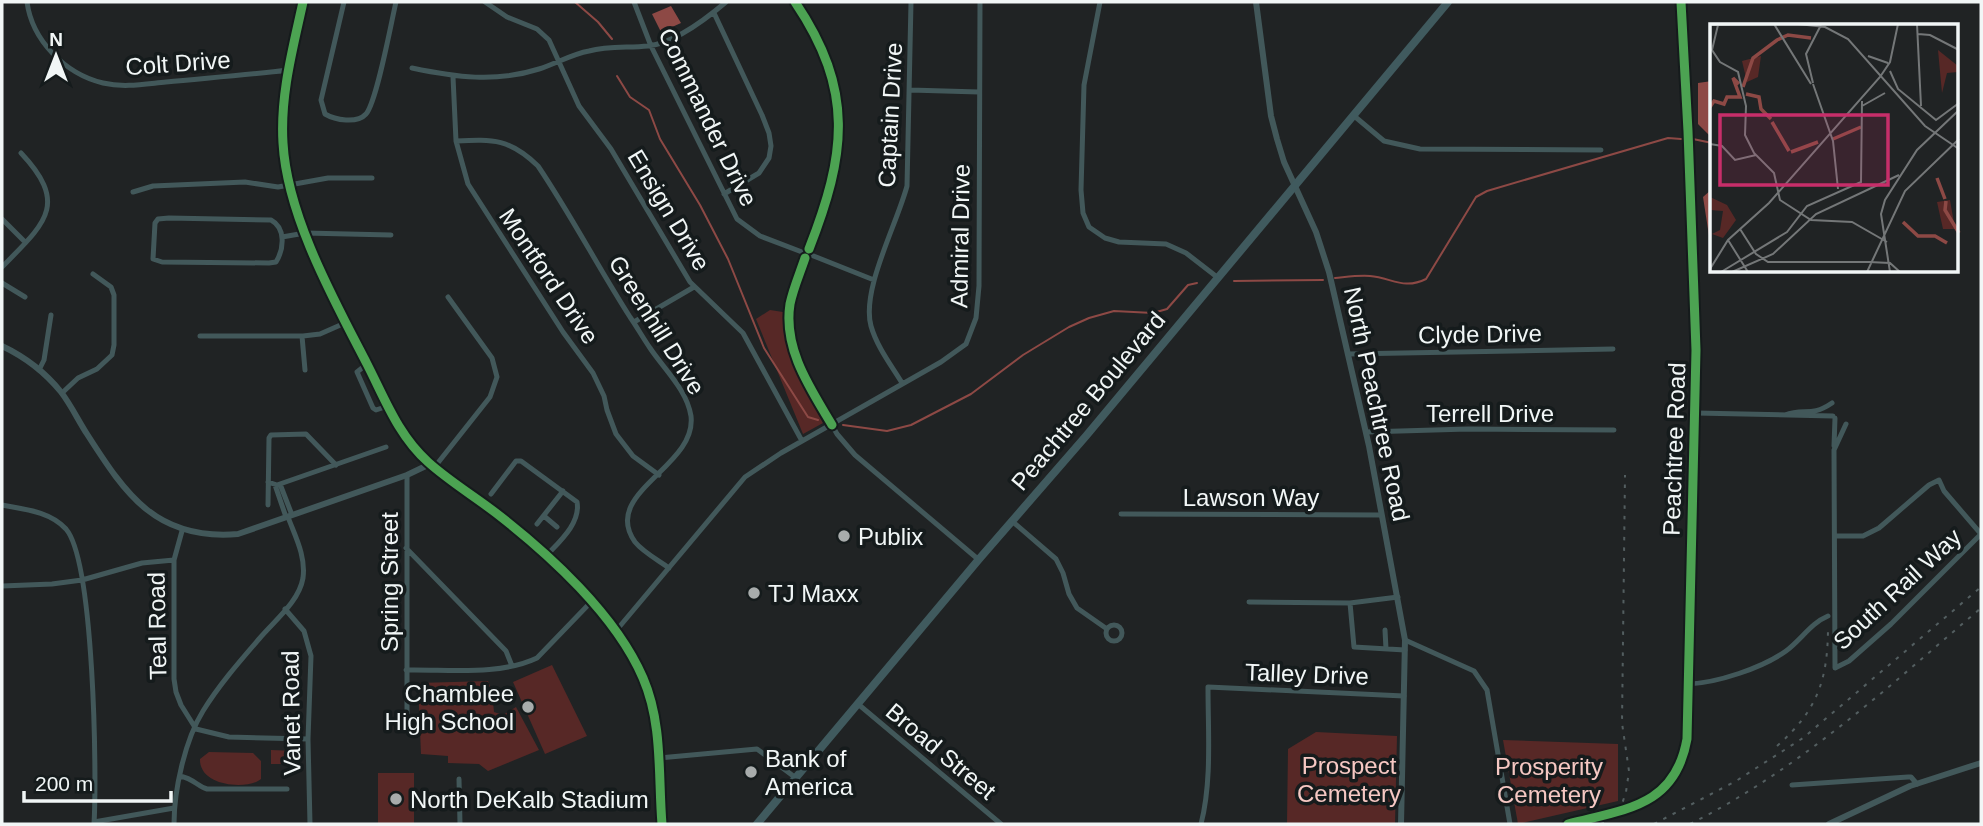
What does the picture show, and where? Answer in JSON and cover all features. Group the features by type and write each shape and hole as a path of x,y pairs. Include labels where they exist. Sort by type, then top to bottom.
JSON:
{"highway":[{"name":"Peachtree Boulevard","path":"757,824 1086,436 1448,2"}],"street":[{"name":"Colt Drive","path":"27,2 31,21 50,50 71,69 104,83 145,85 289,70"},
{"path":"303,2 282,122 284,157 305,233 345,323 406,438 429,464 546,556 591,602 615,632 642,676 650,698 659,758 662,824"},
{"path":"344,2 321,106 324,115 342,120 366,117 374,95 396,2"},
{"name":"Ensign Drive","path":"485,2 507,17 523,22 544,34 555,49 579,106 611,149 694,287 743,333 802,441"},
{"name":"Commander Drive","path":"634,2 651,46 737,219 760,236 874,280"},
{"path":"412,68 453,77 482,79 513,76 587,51 651,46 675,37 714,13 726,2"},
{"path":"795,2 820,43 833,83 838,118 833,180 791,298 790,341 802,372 832,425 855,455 979,560"},
{"name":"Captain Drive","path":"902,383 880,347 870,323 869,312 874,280 907,186 911,2"},
{"name":"Admiral Drive","path":"615,632 745,477 802,441 941,362 966,344 976,318 979,286 980,2"},
{"path":"1100,2 1083,95 1083,213 1089,227 1105,238 1119,242 1166,244 1186,253 1217,277"},
{"name":"North Peachtree Road","path":"1256,2 1271,116 1284,162 1316,232 1329,272 1366,432 1398,597 1405,640 1401,824"},
{"name":"Peachtree Road","path":"1568,824 1630,808 1649,799 1672,780 1684,758 1687,739 1696,413 1696,311 1681,2"},
{"path":"714,13 762,114 771,146 764,167 759,173 724,194"},
{"name":"Montford Drive","path":"453,77 456,141 468,184 563,332 593,373 604,396 616,434 633,456 659,475"},
{"path":"910,90 979,92"},
{"path":"1353,115 1384,141 1420,149 1601,150"},
{"name":"Greenhill Drive","path":"456,141 485,139 503,142 518,148 538,166 685,399 691,418 689,434 682,448 635,497 629,508 628,519 636,543 669,568"},
{"path":"2,267 36,231 44,216 48,197 42,176 21,153"},
{"path":"132,192 145,187 256,183 278,187 328,178 372,177"},
{"path":"2,219 25,242"},
{"path":"159,219 271,219 278,225 282,237 278,259 269,263 162,262 153,259 152,252 155,223 159,219"},
{"path":"282,237 305,233 391,235"},
{"path":"61,393 78,378 97,369 112,355 114,295 111,287 93,274"},
{"path":"2,283 25,297"},
{"path":"634,322 694,287"},
{"path":"2,346 30,362 61,393 124,487 151,514 182,531 219,536 238,534 407,475 429,464 437,464 483,408 495,387 497,377 492,358 448,297"},
{"path":"39,370 44,360 51,315"},
{"path":"200,336 302,336 320,334 345,323"},
{"path":"302,336 305,370"},
{"name":"Clyde Drive","path":"1348,354 1613,349"},
{"path":"367,363 357,372 373,408 376,410 388,407"},
{"path":"1785,415 1789,412 1814,413 1832,403"},
{"path":"1696,413 1834,417 1835,536 1863,536 1879,528 1929,485 1939,480 1944,491 1981,534"},
{"path":"1834,450 1846,424"},
{"name":"Terrell Drive","path":"1366,432 1468,429 1615,430"},
{"path":"174,824 180,776 202,713 237,664 296,596 303,579 303,557 275,484 269,438 274,433 306,434 336,465"},
{"path":"275,484 386,447"},
{"path":"491,494 516,460 522,460 577,502 579,510 568,532 546,556"},
{"name":"Spring Street","path":"407,475 407,731"},
{"path":"268,505 275,484"},
{"path":"537,524 563,491"},
{"path":"2,505 42,513 53,518 65,527 73,540 89,633 94,823 174,808"},
{"name":"Lawson Way","path":"1121,514 1381,514"},
{"path":"544,516 557,527"},
{"path":"1012,521 1056,559 1077,608 1107,629"},
{"name":"Teal Road","path":"182,531 174,560 173,643 176,692 196,729"},
{"name":"South Rail Way","path":"1835,536 1835,668 1849,661 1891,624 1981,534"},
{"path":"406,548 506,651 512,666"},
{"path":"2,586 82,580 142,563 174,560"},
{"path":"1249,602 1350,603 1398,597"},
{"path":"406,670 492,669 537,658 591,602"},
{"path":"1350,603 1354,647 1405,650"},
{"name":"Vanet Road","path":"285,610 304,631 311,656 308,739 310,824"},
{"path":"1688,684 1704,684 1768,661 1787,650 1828,616"},
{"path":"1385,630 1386,649"},
{"path":"1405,640 1463,664 1474,671 1484,684 1496,734 1510,824"},
{"name":"Talley Drive","path":"1201,824 1205,809 1209,746 1208,687 1404,696"},
{"name":"Broad Street","path":"858,704 1001,824"},
{"path":"196,729 229,737 308,739"},
{"path":"659,758 757,749 796,778"},
{"path":"1829,824 1917,784 1981,763"},
{"path":"180,776 192,779 207,789 287,789"},
{"path":"1792,785 1908,776 1917,784"},
{"path":"459,779 460,824"}],"green space":[{"path":"770,310 783,312 784,334 823,423 803,434 756,319"},
{"path":"552,665 587,736 545,754 513,682"},
{"path":"488,681 494,712 503,715 516,707 539,750 488,771 479,764 448,763 448,756 421,754 418,683"},
{"name":"Prospect Cemetery","path":"1316,732 1397,736 1395,824 1287,824 1288,749"},
{"name":"Prosperity Cemetery","path":"1503,740 1618,744 1618,801 1518,824"},
{"path":"271,750 296,751 296,764 271,764"},
{"path":"209,752 253,753 261,761 261,779 236,785 215,781 202,768 200,759"},
{"name":"North DeKalb Stadium","path":"378,773 414,773 414,824 378,824"}],"shaded area":[{"path":"671,6 681,23 661,32 652,14"},
{"path":"1710,81 1710,136 1698,124 1698,83"},
{"path":"1710,191 1710,242 1703,197"}],"waterway":[{"path":"575,2 598,22 612,39"},
{"path":"617,76 630,97 649,110 660,139 700,205 728,259 764,348 808,417 818,420"},
{"path":"1335,278 1370,276 1404,283 1426,279 1476,197 1487,191 1668,138 1681,139"},
{"path":"1693,139 1710,143"},
{"path":"1234,281 1323,280"},
{"path":"843,425 887,431 911,425 971,394 1023,355 1069,327 1114,311 1153,313 1167,309 1188,285 1197,283"}],"railway":[{"path":"1601,824 1622,804 1629,771 1622,723 1625,475"},
{"path":"1654,824 1736,781 1803,738 1981,587"},
{"path":"1690,824 1769,778 1806,752 1877,697 1981,608"},
{"path":"1777,746 1802,720 1818,692 1826,662 1828,626"}],"cycle path":[{"path":"303,2 285,89 283,143 293,199 314,257 386,403 408,440 436,469 496,513 559,567 599,609 631,655 643,678 654,713 662,824"},
{"path":"795,2 828,65 836,94 838,123 837,153 831,183 809,249"},
{"path":"1568,824 1628,808 1659,792 1681,762 1687,739 1696,350 1681,2"},
{"path":"805,258 790,304 791,337 800,368 832,425"}],"place":[{"name":"Publix","path":"844,536"},
{"name":"TJ Maxx","path":"754,593"},
{"name":"Chamblee High School","path":"528,707"},
{"name":"Bank of America","path":"751,772"},
{"name":"North DeKalb Stadium","path":"396,799"}]}
